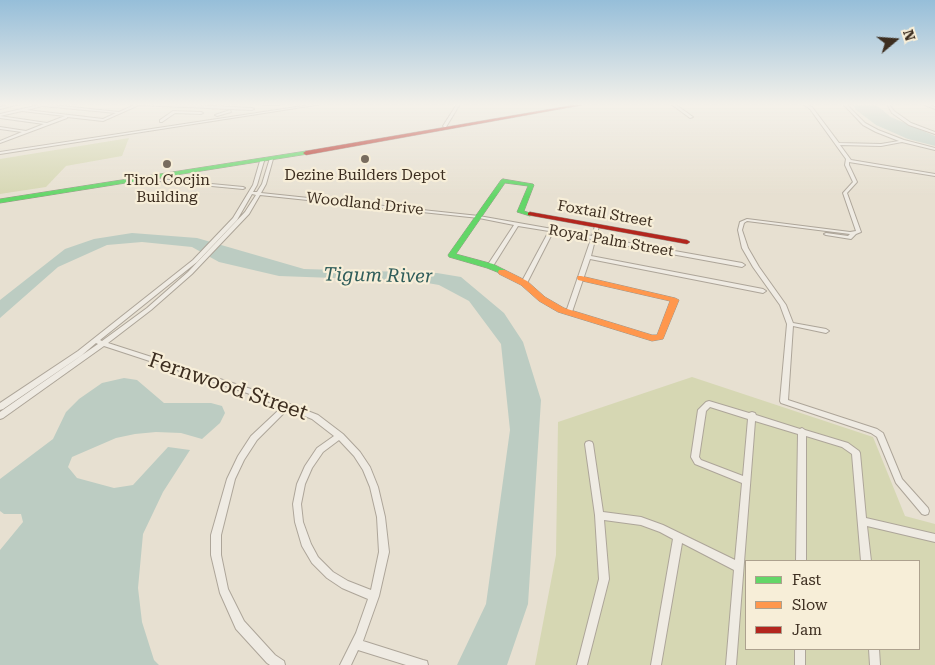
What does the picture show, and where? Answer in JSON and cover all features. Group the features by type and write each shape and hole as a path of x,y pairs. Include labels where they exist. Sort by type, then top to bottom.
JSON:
{"main road":[{"path":"0,201 150,179 394,135"},
{"path":"0,197 267,160 403,135"},
{"name":"Foxtail Street","path":"479,217 503,181 531,185 519,212 687,242"},
{"path":"479,217 452,254 452,257 490,266 524,283 550,305 568,312 656,338 660,336 675,300 581,278"}],"street":[{"path":"0,141 7,141 21,135"},
{"path":"0,152 113,135"},
{"path":"832,135 848,159 868,166 935,175"},
{"path":"889,135 903,141 935,149"},
{"path":"839,144 881,145 903,141"},
{"path":"826,234 850,238 860,230 845,192 855,182 847,165 848,159"},
{"path":"0,416 103,344 201,259 235,219 251,193 267,160"},
{"path":"220,238 227,236 247,213 259,194 267,160"},
{"path":"150,179 243,188"},
{"name":"Woodland Drive","path":"251,193 479,217"},
{"name":"Royal Palm Street","path":"479,217 742,265"},
{"path":"854,233 750,220 742,222 740,230 745,248 783,305 790,324 784,401 874,431 880,435 899,481 925,511"},
{"path":"490,266 517,224"},
{"path":"568,312 597,226"},
{"path":"524,283 552,230"},
{"path":"588,257 763,291"},
{"path":"0,407 170,286"},
{"path":"790,324 826,331"},
{"name":"Fernwood Street","path":"95,341 249,391 315,417 340,436 357,454 367,469 381,517 384,552 374,596 356,644 345,665"},
{"path":"746,481 698,462 695,457 702,410 709,404 752,415 845,446 856,453 866,560"},
{"path":"280,665 271,659 240,625 231,608 223,590 216,555 216,535 231,479 241,458 254,438 287,406"},
{"path":"731,665 752,415"},
{"path":"801,560 802,432"},
{"path":"340,436 320,450 309,466 301,484 297,504 299,522 307,546 315,560 330,575 345,584 374,596"},
{"path":"582,665 604,579 600,515 589,444"},
{"path":"600,515 641,521 739,567"},
{"path":"862,521 935,538"},
{"path":"656,665 678,537"},
{"path":"356,644 423,665"},
{"path":"800,650 800,665"},
{"path":"874,650 875,665"}],"green space":[{"path":"129,138 122,156 66,166 46,187 0,194 0,159"},
{"path":"692,377 873,437 905,516 935,524 935,665 535,665 556,555 558,422"}],"water":[{"path":"899,135 933,135 935,136 935,146"},
{"name":"Tigum River","path":"132,233 197,238 304,269 437,273 461,277 504,313 523,342 541,400 528,604 507,665 457,665 486,604 510,430 501,344 469,301 439,285 416,281 279,276 219,262 192,247 142,242 107,245 58,267 0,318 0,300 65,249 94,239"},
{"path":"124,378 137,380 164,403 211,403 222,406 225,413 220,423 202,439 181,433 156,432 135,434 116,438 72,457 68,467 77,478 114,488 133,485 168,447 190,450 163,492 143,534 138,588 142,622 154,660 159,665 0,665 0,550 23,522 21,514 4,514 0,511 0,479 53,439 66,412 79,399 102,383"}],"traffic: fast":[{"path":"0,201 306,153"},
{"path":"502,272 490,266 452,255 503,181 531,185 520,212 530,214"}],"traffic: slow":[{"path":"502,272 524,283 542,299 561,310 652,338 660,337 675,300 581,278"}],"traffic: jam":[{"path":"306,153 409,135"},
{"path":"530,214 687,242"}],"place":[{"name":"Dezine Builders Depot","path":"365,159"},
{"name":"Tirol Cocjin Building","path":"167,164"}]}
